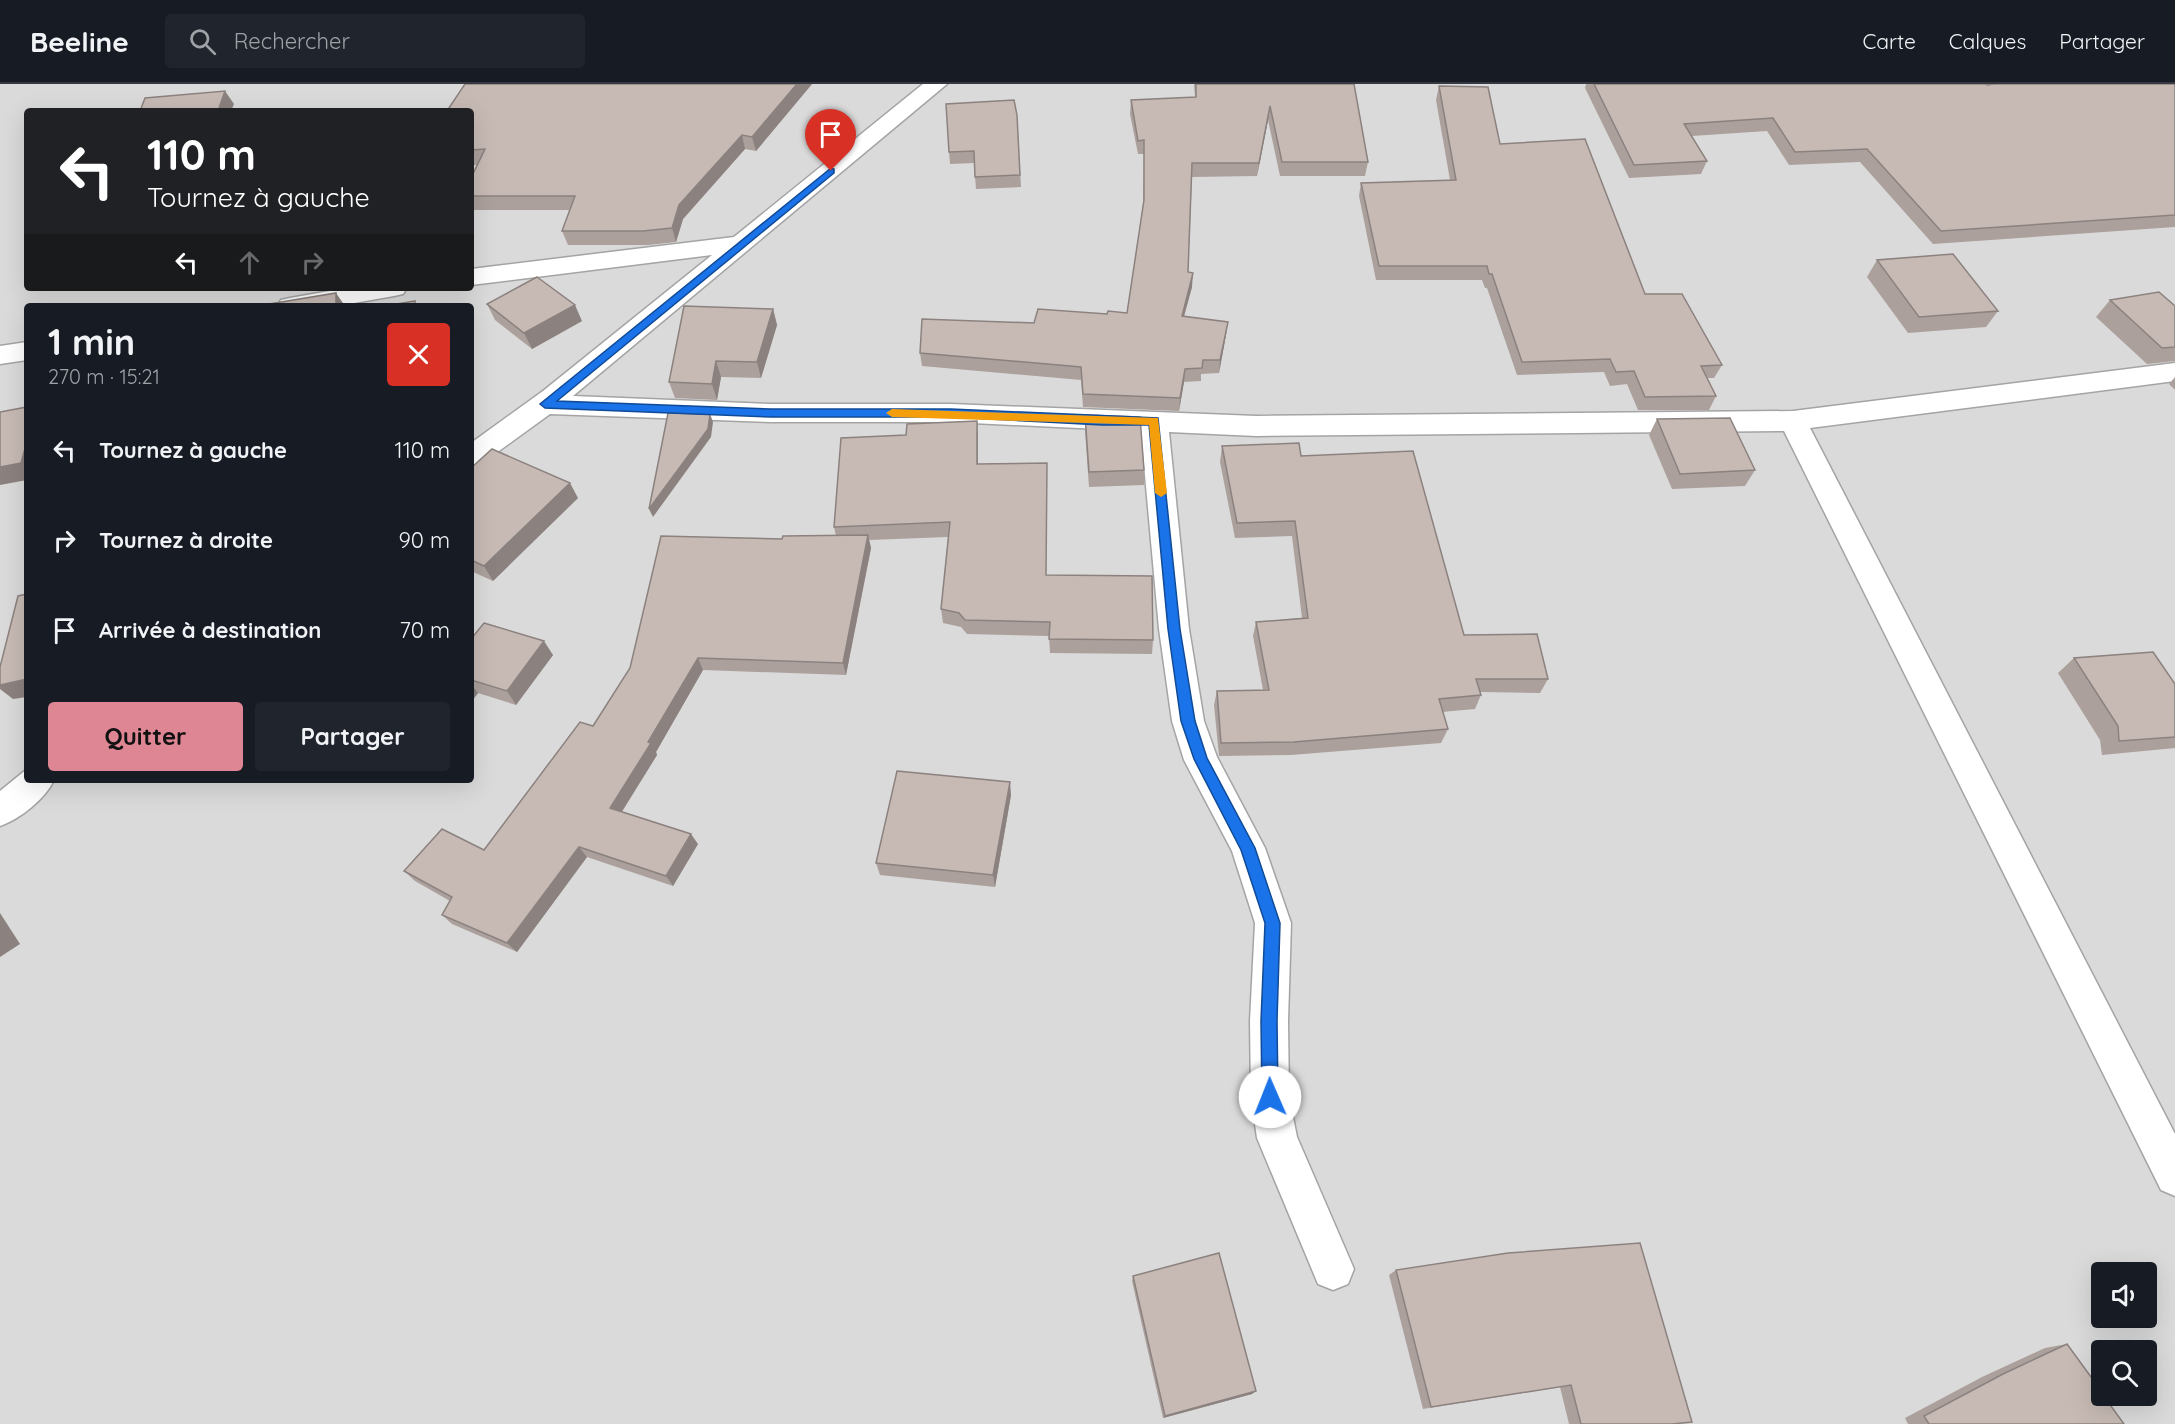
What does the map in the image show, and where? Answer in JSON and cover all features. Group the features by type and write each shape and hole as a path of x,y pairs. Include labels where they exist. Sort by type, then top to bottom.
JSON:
{"street":[{"path":"474,455 545,404 936,84"},
{"path":"474,277 744,243"},
{"path":"307,303 377,291"},
{"path":"0,355 24,351"},
{"path":"545,404 771,413 951,413 1256,426 1793,421 2175,372"},
{"path":"1154,421 1174,629 1188,721 1201,759 1248,848 1273,923 1269,1021 1270,1097 1277,1138 1333,1269"},
{"path":"1793,421 2175,1176"},
{"path":"0,811 33,783"}],"shaded area":[{"path":"0,84 2175,84 2175,1424 0,1424"}],"building":[{"path":"465,84 797,84 752,137 742,135 679,205 672,228 643,231 562,231 575,196 474,196 474,172 485,149 474,150 474,108 449,108"},
{"path":"1196,84 1354,84 1368,162 1282,162 1270,106 1259,163 1192,163 1188,272 1193,273 1182,316 1228,322 1220,360 1203,360 1202,368 1185,369 1180,398 1083,394 1081,367 920,353 922,319 1034,323 1038,309 1107,314 1108,311 1127,313 1144,200 1144,140 1138,141 1131,100 1196,97"},
{"path":"1594,84 2175,84 2175,215 1941,231 1867,149 1795,152 1773,118 1684,124 1707,161 1634,165"},
{"path":"1439,86 1488,87 1500,144 1585,139 1645,294 1682,294 1722,365 1701,366 1716,396 1645,397 1634,371 1616,372 1610,359 1522,362 1492,274 1489,274 1487,266 1379,266 1361,183 1456,180"},
{"path":"225,91 219,108 141,108 145,98"},
{"path":"1014,100 1020,175 975,177 974,151 949,152 946,104"},
{"path":"1953,254 1998,311 1919,317 1877,260"},
{"path":"537,277 575,305 524,333 487,304"},
{"path":"2159,292 2175,306 2175,347 2162,348 2110,300"},
{"path":"336,293 336,303 275,303"},
{"path":"684,306 773,309 757,362 716,361 712,384 669,382"},
{"path":"24,408 24,452 21,463 0,467 0,412"},
{"path":"668,413 710,414 708,429 649,509"},
{"path":"1085,415 1140,417 1144,470 1089,472"},
{"path":"1730,418 1755,470 1680,474 1657,419"},
{"path":"977,421 977,464 1047,463 1046,575 1152,576 1153,640 1049,639 1050,622 965,620 959,613 941,609 950,522 834,527 841,438 906,435 907,424"},
{"path":"1299,443 1301,456 1413,451 1464,635 1537,634 1548,679 1476,679 1481,695 1439,699 1448,729 1294,742 1221,743 1217,691 1269,690 1256,622 1308,618 1295,521 1237,523 1222,446"},
{"path":"492,449 570,483 484,566 474,561 474,465"},
{"path":"868,535 843,663 698,658 648,742 651,743 610,808 691,834 666,876 579,847 507,943 442,915 452,897 404,871 442,829 484,850 580,722 593,726 630,668 661,536 782,539 783,536"},
{"path":"24,595 24,680 0,685 0,667 18,596"},
{"path":"484,623 544,641 507,691 474,681 474,635"},
{"path":"2153,652 2175,684 2175,737 2119,741 2118,726 2074,658"},
{"path":"897,771 1010,782 993,875 876,863"},
{"path":"1640,1243 1692,1422 1581,1424 1571,1385 1431,1407 1396,1270 1508,1253"},
{"path":"1219,1253 1256,1391 1165,1416 1133,1276"},
{"path":"2067,1344 2091,1377 2091,1406 2111,1406 2124,1424 1929,1424 1924,1416 2003,1374"}],"slow traffic":[{"path":"892,413 951,413 1102,421 1154,421 1161,493"}],"route":[{"path":"831,171 545,404 771,413 951,413 1102,421 1154,421 1174,629 1188,721 1201,759 1248,848 1273,923 1269,1021 1270,1097"}]}
